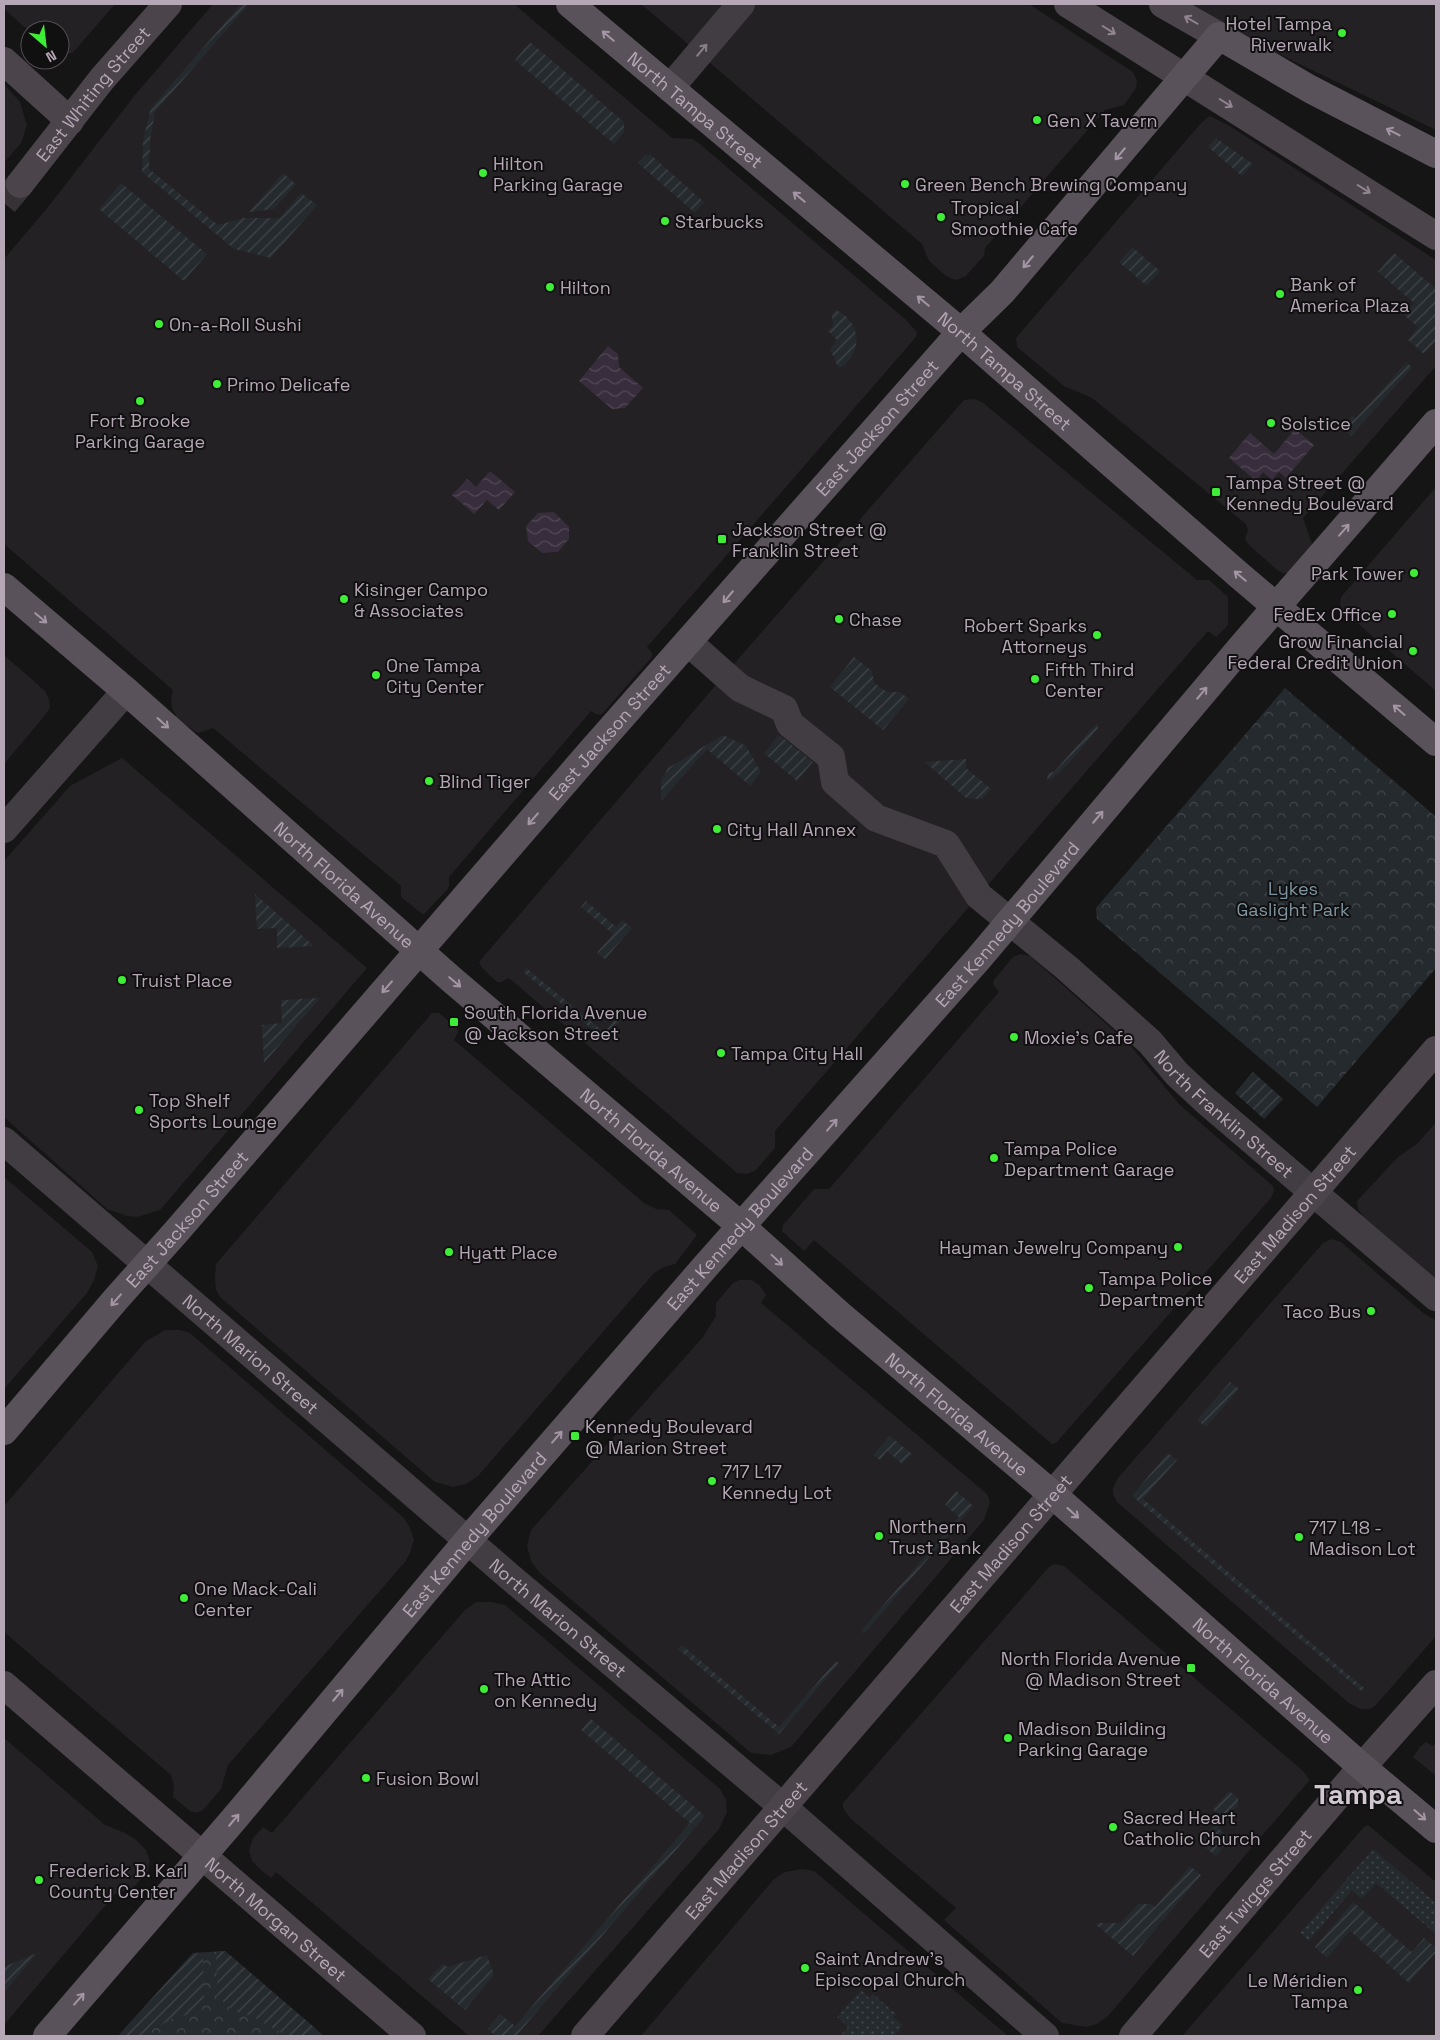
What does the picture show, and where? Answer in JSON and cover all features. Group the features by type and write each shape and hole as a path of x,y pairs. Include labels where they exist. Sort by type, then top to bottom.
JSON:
{"main road":[{"name":"North Tampa Street","path":"570,4 961,332 1240,576 1436,742"},
{"name":"East Jackson Street","path":"4,1431 418,950 654,680 689,643 961,332 1002,292 1219,36"},
{"path":"1219,36 1310,89 1436,154"},
{"name":"East Kennedy Boulevard","path":"47,2036 202,1857 468,1540 1010,921 1243,645 1436,423"},
{"name":"North Florida Avenue","path":"4,587 126,691 418,950 741,1226 840,1315 1052,1494 1362,1767 1436,1829"}],"street":[{"name":"East Whiting Street","path":"20,184 102,79 168,4"},
{"path":"670,88 741,4"},
{"path":"1068,4 1436,236"},
{"path":"1163,4 1219,36"},
{"path":"4,61 70,120"},
{"name":"North Franklin Street","path":"689,643 740,688 784,709 790,724 831,757 835,782 876,818 946,844 979,896 1067,968 1150,1042 1196,1092 1436,1298"},
{"path":"4,829 126,691"},
{"name":"East Madison Street","path":"585,2036 1436,1050"},
{"name":"North Marion Street","path":"4,1141 468,1540 783,1807 1045,2036"},
{"name":"East Twiggs Street","path":"1133,2036 1362,1767 1436,1684"},
{"name":"North Morgan Street","path":"4,1685 412,2036"}],"shaded area":[{"path":"4,4 115,4 77,48 70,53 70,20 20,20 20,23 4,9"},
{"path":"213,4 514,4 672,138 693,139 700,144 905,319 917,332 916,337 647,647 652,653 652,657 602,714 598,715 591,711 449,877 447,890 424,914 401,897 401,886 213,728 198,733 177,718 172,708 173,690 4,544 4,259 48,207 135,95"},
{"path":"641,4 1029,4 1133,72 1137,80 1136,88 1124,105 1105,110 985,248 984,256 966,276 956,280 946,276 929,261 922,244"},
{"path":"1177,4 1436,4 1436,130 1190,11"},
{"path":"4,84 20,102 27,125 21,143 4,163"},
{"path":"1210,116 1228,125 1436,260 1436,366 1303,518 1312,544 1311,549 1289,573 1277,570 1248,544 1245,539 1248,530 1246,524 1092,398 1064,386 1017,347 1016,338 1202,122"},
{"path":"974,399 982,402 1197,580 1209,580 1228,597 1228,625 1216,637 1208,631 1078,781 775,1131 775,1148 756,1170 747,1174 737,1173 509,978 497,982 482,968 479,962 733,665 964,400"},
{"name":"Park Tower","path":"1436,487 1436,691 1341,609 1340,604 1341,597"},
{"path":"4,655 45,691 50,707 4,764"},
{"name":"Truist Place","path":"122,758 367,968 160,1210 137,1217 127,1216 107,1209 4,1117 4,861 70,786"},
{"path":"1020,954 1030,956 1129,1044 1179,1104 1273,1186 1274,1191 1271,1198 1056,1443 1052,1444 814,1240 804,1251 782,1231 783,1225 814,1189 829,1189 999,992 994,986 993,981 1013,957"},
{"name":"Hyatt Place","path":"432,1013 439,1013 457,1028 458,1032 454,1040 644,1203 656,1209 669,1210 697,1235 675,1264 664,1267 654,1273 478,1476 466,1484 453,1487 435,1482 221,1298 216,1290 215,1278 216,1264"},
{"path":"1436,1122 1436,1279 1365,1219 1358,1209 1357,1201 1397,1158 1418,1143"},
{"path":"4,1177 92,1252 98,1266 94,1280 87,1293 4,1389"},
{"path":"1331,1239 1341,1242 1422,1312 1436,1321 1436,1636 1376,1705 1370,1709 1361,1709 1350,1704 1117,1502 1113,1494 1113,1488 1118,1478 1323,1243"},
{"path":"740,1280 752,1280 760,1286 766,1295 761,1303 987,1494 990,1502 984,1520 791,1747 771,1755 751,1753 540,1573 531,1561 527,1546 531,1530 703,1337 716,1316 716,1303 733,1283"},
{"name":"One Mack-Cali Center","path":"165,1330 180,1330 190,1333 404,1518 414,1539 405,1562 228,1765 221,1789 203,1810 196,1813 190,1811 173,1797 174,1786 171,1775 4,1632 4,1506 145,1342"},
{"path":"1054,1564 1064,1566 1303,1771 1309,1779 1108,2016 1097,2024 1086,2027 1062,2023 944,1920 956,1908 850,1818 843,1808 843,1803 1049,1567"},
{"path":"476,1602 492,1602 505,1605 720,1789 726,1800 727,1812 719,1829 538,2036 469,2036 276,1872 271,1878 261,1870 252,1861 249,1851 253,1838 263,1827 272,1833 465,1610"},
{"path":"4,1738 105,1825 135,1839 146,1850 150,1861 148,1871 133,1888 115,1894 4,2025"},
{"path":"1426,1742 1433,1746 1436,1743 1436,1776 1413,1757"},
{"path":"1368,1825 1436,1882 1436,2036 1182,2036 1364,1827"},
{"path":"802,1869 814,1871 1008,2036 641,2036 774,1879 785,1872"}],"green space":[{"path":"241,4 249,4 155,112 150,140 149,169 218,225 244,218 280,218 301,193 317,205 271,258 234,249 142,172 143,140 151,108"},
{"path":"530,42 624,122 624,132 614,144 515,60"},
{"path":"1216,138 1253,164 1242,176 1208,147"},
{"path":"646,155 651,155 704,202 695,213 638,163"},
{"path":"283,173 296,184 274,209 249,212"},
{"path":"121,183 207,254 184,281 99,209"},
{"path":"1132,247 1160,271 1147,286 1119,262"},
{"path":"1394,253 1436,289 1436,340 1424,354 1408,340 1418,327 1404,315 1414,303 1378,272"},
{"path":"836,310 851,322 855,329 856,338 853,354 848,362 840,368 830,349 837,340 828,331 833,325 832,314"},
{"path":"1407,362 1412,368 1351,436 1342,428 1352,416 1356,418"},
{"path":"854,657 872,671 874,683 887,692 900,692 909,699 883,730 830,687"},
{"name":"Lykes Gaslight Park","path":"1285,688 1436,817 1436,968 1317,1107 1097,919 1096,908"},
{"path":"1097,723 1098,728 1074,758 1053,778 1047,780 1048,773 1054,772"},
{"path":"723,735 746,746 761,772 750,786 707,749 661,801 661,781 668,768"},
{"path":"779,735 813,762 797,781 764,753"},
{"path":"966,759 966,768 991,789 982,799 966,798 925,762"},
{"path":"255,894 314,946 277,948 277,928 257,929"},
{"path":"586,901 616,927 622,920 632,928 605,959 597,953 613,934 581,907"},
{"path":"526,968 604,1032 617,1017 621,1020 604,1039 523,972"},
{"path":"320,998 264,1063 262,1025 282,1023 281,1000"},
{"path":"1253,1072 1283,1099 1264,1119 1235,1093"},
{"path":"1230,1382 1239,1389 1206,1427 1197,1420"},
{"path":"890,1436 912,1454 902,1464 887,1451 880,1460 873,1455"},
{"path":"1168,1453 1177,1460 1143,1499 1364,1688 1361,1691 1132,1496"},
{"path":"956,1491 973,1506 864,1634 861,1631 959,1517 945,1505"},
{"path":"682,1645 779,1727 836,1661 839,1663 779,1734 678,1649"},
{"path":"591,1719 705,1816 516,2036 496,2036 487,2029 500,2014 515,2026 690,1823 581,1730"},
{"path":"1229,1791 1238,1798 1238,1805 1218,1828 1231,1839 1216,1856 1199,1843 1221,1817 1213,1809"},
{"path":"1373,1849 1436,1903 1436,1934 1376,1883 1362,1899 1352,1890 1309,1941 1300,1933"},
{"path":"1190,1866 1201,1875 1133,1956 1094,1923 1121,1923 1138,1904 1151,1904 1155,1907"},
{"path":"1353,1902 1412,1952 1424,1938 1436,1948 1436,1952 1409,1983 1350,1931 1327,1958 1315,1947"},
{"path":"225,1951 324,2036 118,2036 193,1953"},
{"path":"225,1951 315,2028 308,2036 287,2036 251,2016 233,2011 218,1997 216,1955"},
{"path":"37,1953 4,1993 4,1967"},
{"path":"193,1953 203,1957 204,1998 191,2014 174,2018 140,2036 118,2036"},
{"path":"487,1955 494,1975 465,2010 428,1979 443,1963 447,1967"},
{"path":"861,1990 869,1998 873,1994 896,2014 893,2017 903,2026 894,2036 840,2036 848,2027 837,2017"}],"water":[{"path":"608,346 618,354 619,367 643,388 625,408 612,409 579,381"},
{"path":"1295,429 1314,445 1286,478 1279,472 1272,480 1263,472 1256,481 1229,458 1250,433 1274,454"},
{"path":"490,471 515,492 499,510 487,500 474,514 452,495 467,479 476,487"},
{"path":"554,512 569,527 569,539 558,552 542,553 528,541 526,526 538,513"}],"tunnel":[{"path":"4,203 20,184"}],"place":[{"name":"Hotel Tampa Riverwalk","path":"1342,33"},
{"name":"Gen X Tavern","path":"1037,120"},
{"name":"Hilton Parking Garage","path":"483,173"},
{"name":"Green Bench Brewing Company","path":"905,184"},
{"name":"Tropical Smoothie Cafe","path":"941,217"},
{"name":"Starbucks","path":"665,221"},
{"name":"Hilton","path":"550,287"},
{"name":"Bank of America Plaza","path":"1280,294"},
{"name":"On-a-Roll Sushi","path":"159,324"},
{"name":"Primo Delicafe","path":"217,384"},
{"name":"Fort Brooke Parking Garage","path":"140,401"},
{"name":"Solstice","path":"1271,423"},
{"name":"Tampa Street @ Kennedy Boulevard","path":"1216,492"},
{"name":"Jackson Street @ Franklin Street","path":"722,539"},
{"name":"Park Tower","path":"1414,573"},
{"name":"Kisinger Campo & Associates","path":"344,599"},
{"name":"FedEx Office","path":"1392,614"},
{"name":"Chase","path":"839,619"},
{"name":"Robert Sparks Attorneys","path":"1097,635"},
{"name":"Grow Financial Federal Credit Union","path":"1413,651"},
{"name":"One Tampa City Center","path":"376,675"},
{"name":"Fifth Third Center","path":"1035,679"},
{"name":"Blind Tiger","path":"429,781"},
{"name":"City Hall Annex","path":"717,829"},
{"name":"Truist Place","path":"122,980"},
{"name":"South Florida Avenue @ Jackson Street","path":"454,1022"},
{"name":"Moxie's Cafe","path":"1014,1037"},
{"name":"Tampa City Hall","path":"721,1053"},
{"name":"Top Shelf Sports Lounge","path":"139,1110"},
{"name":"Tampa Police Department Garage","path":"994,1158"},
{"name":"Hayman Jewelry Company","path":"1178,1247"},
{"name":"Hyatt Place","path":"449,1252"},
{"name":"Tampa Police Department","path":"1089,1288"},
{"name":"Taco Bus","path":"1371,1311"},
{"name":"Kennedy Boulevard @ Marion Street","path":"575,1436"},
{"name":"717 L17 Kennedy Lot","path":"712,1481"},
{"name":"Northern Trust Bank","path":"879,1536"},
{"name":"717 L18 - Madison Lot","path":"1299,1537"},
{"name":"One Mack-Cali Center","path":"184,1598"},
{"name":"North Florida Avenue @ Madison Street","path":"1191,1668"},
{"name":"The Attic on Kennedy","path":"484,1689"},
{"name":"Madison Building Parking Garage","path":"1008,1738"},
{"name":"Fusion Bowl","path":"366,1778"},
{"name":"Sacred Heart Catholic Church","path":"1113,1827"},
{"name":"Frederick B. Karl County Center","path":"39,1880"},
{"name":"Saint Andrew's Episcopal Church","path":"805,1968"},
{"name":"Le Méridien Tampa","path":"1358,1990"}],"district":[{"name":"Tampa","path":"1358,1794"}]}
